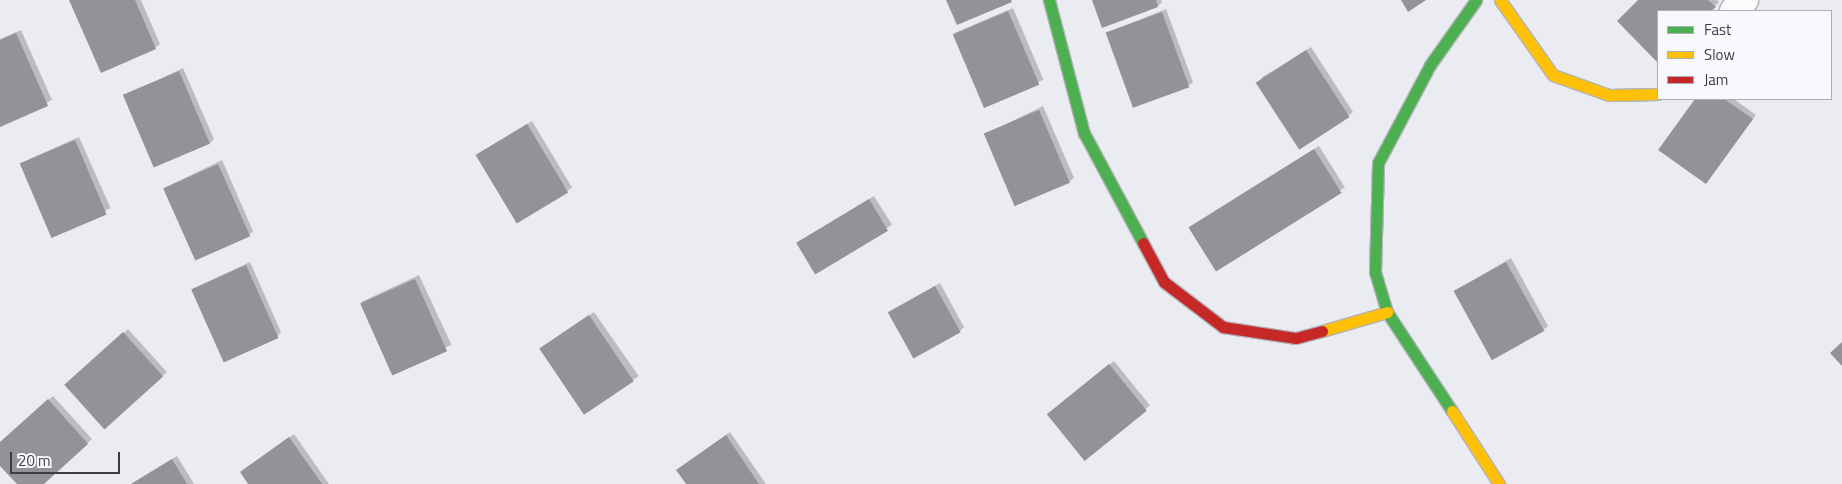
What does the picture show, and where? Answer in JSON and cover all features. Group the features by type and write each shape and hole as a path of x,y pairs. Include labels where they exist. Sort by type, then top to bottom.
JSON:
{"street":[{"path":"1049,0 1084,133 1164,282 1222,327 1296,338 1387,312"},
{"path":"1476,0 1430,65 1378,163 1375,272 1387,312 1499,484"},
{"path":"1500,0 1553,75 1609,95 1657,94"},
{"path":"1735,10 1744,0"}],"building":[{"path":"69,0 135,0 156,49 101,73"},
{"path":"946,0 1011,0 1012,2 957,25"},
{"path":"1092,0 1156,0 1158,7 1102,28"},
{"path":"1401,0 1426,0 1408,12"},
{"path":"1638,0 1708,0 1716,7 1712,10 1657,10 1657,62 1617,21"},
{"path":"1008,11 1039,85 984,108 953,34"},
{"path":"1162,12 1189,87 1133,108 1106,33"},
{"path":"16,33 48,106 0,127 0,40"},
{"path":"1306,50 1350,117 1299,150 1256,83"},
{"path":"179,71 210,144 154,168 123,95"},
{"path":"1694,100 1725,100 1753,119 1706,184 1658,150"},
{"path":"1039,110 1070,183 1015,206 984,133"},
{"path":"527,124 568,193 517,223 476,155"},
{"path":"75,140 107,215 51,238 20,163"},
{"path":"1314,149 1342,193 1216,272 1188,227"},
{"path":"218,164 250,236 195,261 163,188"},
{"path":"869,199 888,231 815,274 796,243"},
{"path":"1506,262 1544,331 1492,360 1454,291"},
{"path":"246,265 279,338 224,362 191,289"},
{"path":"415,279 447,351 392,376 360,303"},
{"path":"935,286 961,332 913,359 888,312"},
{"path":"589,315 634,381 584,415 539,349"},
{"path":"123,332 163,377 104,429 64,385"},
{"path":"1842,342 1842,366 1830,353"},
{"path":"1109,364 1147,411 1085,461 1047,414"},
{"path":"48,399 88,444 44,484 17,484 0,466 0,442"},
{"path":"726,435 759,484 686,484 676,470"},
{"path":"289,437 322,484 248,484 240,472"},
{"path":"172,459 187,484 131,484"}],"traffic: fast":[{"path":"1049,0 1084,133 1143,243"},
{"path":"1452,411 1387,312 1375,272 1378,163 1430,65 1476,0"}],"traffic: slow":[{"path":"1500,0 1553,75 1609,95 1657,94"},
{"path":"1322,331 1387,312"},
{"path":"1452,411 1499,484"}],"traffic: jam":[{"path":"1143,243 1164,282 1223,327 1296,338 1322,331"}]}
